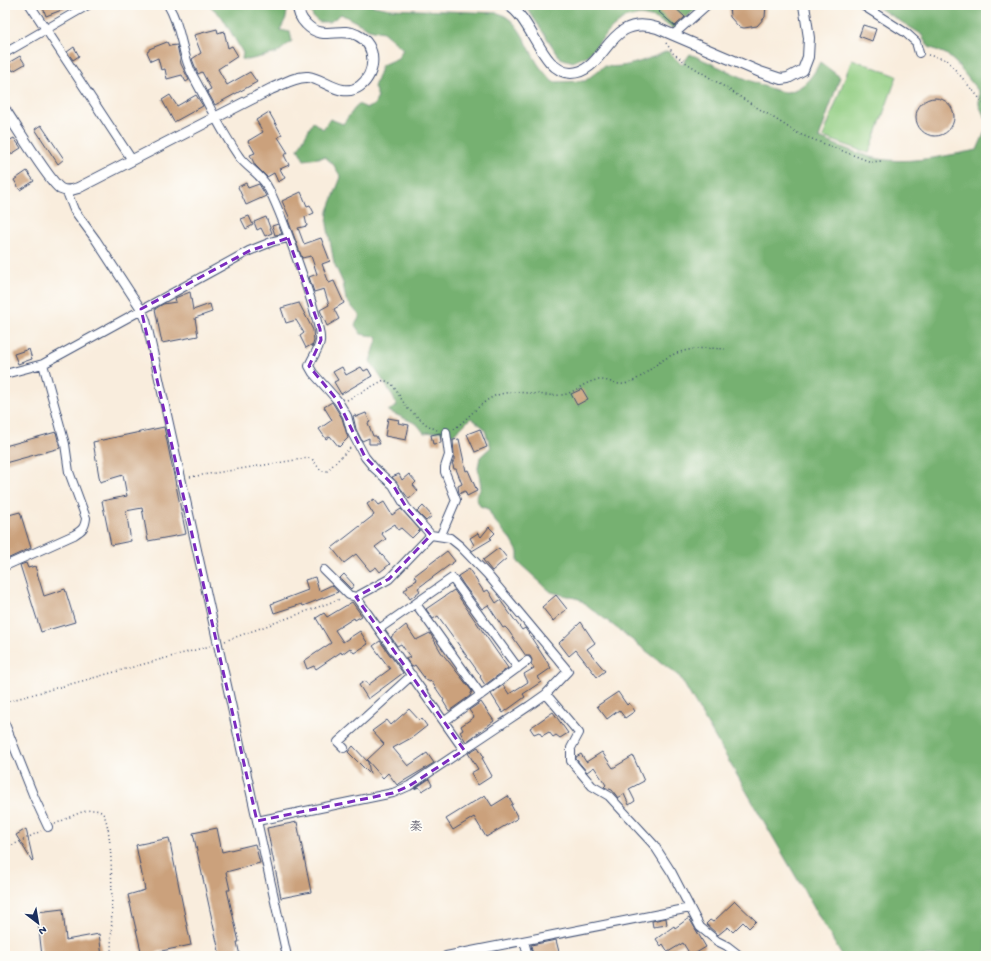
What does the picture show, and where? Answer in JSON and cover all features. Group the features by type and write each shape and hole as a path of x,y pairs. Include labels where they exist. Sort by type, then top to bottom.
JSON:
{"street":[{"path":"30,5 132,160"},
{"path":"5,53 88,5"},
{"path":"168,5 176,18 186,62 215,117 241,159 262,179 268,187 288,238 317,316 320,329 320,340 309,366 313,373 340,404 347,416 356,441 369,463 393,485 406,507 431,535"},
{"path":"67,192 78,188 271,89 300,77 310,77 338,89 348,90 358,87 367,80 372,69 372,59 370,49 363,40 357,35 344,33 326,34 312,30 304,23 298,10 298,5"},
{"path":"508,5 514,8 522,17 551,63 562,71 578,72 588,68 623,30 634,25 650,26 760,72 781,79 788,78 803,70 808,57 809,38 804,5"},
{"path":"668,33 707,5"},
{"path":"862,5 906,33 916,42 919,53"},
{"path":"5,110 50,177 59,188 67,192 74,210 96,240 141,308 146,320 180,479 287,956"},
{"path":"5,374 43,364 141,308 249,251 274,241 288,238"},
{"path":"5,566 74,535 83,530 85,525 86,518 69,472 65,444 43,364"},
{"path":"441,535 456,500 445,467 449,455 446,432"},
{"path":"257,820 393,792 409,786 546,694 568,671 551,648 488,574 450,538 441,535 431,535 389,579 353,596"},
{"path":"324,570 353,596 379,629 464,750"},
{"path":"379,629 452,578 518,668"},
{"path":"416,604 481,695"},
{"path":"444,721 527,661"},
{"path":"344,748 338,742 412,675"},
{"path":"546,694 579,734 571,748 571,761 592,786 609,796 654,845 672,873 700,927 740,956"},
{"path":"5,724 34,797 48,827"},
{"path":"446,956 690,908"},
{"path":"524,941 528,956"}],"path":[{"path":"668,33 668,47 677,56 782,125 824,145 871,162 881,161"},
{"path":"919,53 947,60 986,106"},
{"path":"340,404 384,380 392,384 400,394 402,401 427,425 434,430 446,432 454,430 497,395 520,392 562,395 583,385 600,380 623,384 640,378 662,360 684,350 712,348 725,349"},
{"path":"180,479 308,458 313,460 321,471 327,471 356,441"},
{"path":"5,702 218,644 353,596"},
{"path":"5,849 31,838 48,827 86,811 96,810 103,812 107,820 110,836 112,887 111,956"}],"highlighted area":[{"path":"288,238 320,329 321,340 309,366 338,401 365,457 393,485 406,507 431,535 389,579 356,597 464,750 409,786 393,793 257,821 141,309 249,251"}],"green space":[{"path":"209,5 288,5 286,18 280,30 290,32 292,41 277,53 248,60 242,59 243,53 222,17"},
{"path":"309,5 368,5 390,9 498,13 506,17 518,28 535,60 553,82 585,81 604,66 612,67 629,65 668,51 682,65 690,54 755,83 787,92 803,85 820,62 840,77 819,138 878,159 898,161 921,159 977,150 986,129 986,956 842,956 680,677 579,599 551,592 518,562 518,552 512,541 494,520 488,509 480,506 476,498 481,487 478,468 480,457 491,447 484,428 471,418 449,437 440,431 424,433 417,424 388,411 397,406 370,361 378,337 361,334 355,325 360,316 346,300 343,283 334,263 327,224 328,211 341,177 333,164 325,157 304,160 298,149 313,122 323,129 330,119 343,124 358,104 367,108 374,105 378,97 374,87 382,65 398,58 403,49 383,32 369,29 341,14 330,22 319,22 313,17"},
{"path":"525,5 700,5 674,29 655,18 641,15 626,17 612,28 588,55 573,62 560,58"},
{"path":"874,5 986,5 986,120 979,105 979,92 956,63 946,54 929,47 921,34"},
{"path":"852,59 897,76 869,153 823,137"}],"building":[{"path":"42,5 72,5 72,6 46,16"},
{"path":"665,5 672,5 685,17 675,26 659,12"},
{"path":"729,5 766,5 765,17 757,26 744,28 739,27 730,17"},
{"path":"863,25 876,29 872,41 859,36"},
{"path":"217,29 218,33 224,31 228,48 232,46 238,56 218,69 227,85 250,72 257,82 215,105 207,91 211,89 202,72 198,74 192,59 201,53 194,35"},
{"path":"167,42 169,46 177,45 181,64 189,80 186,82 182,75 167,79 165,69 161,70 158,58 151,61 147,52 149,49"},
{"path":"74,47 79,56 73,60 67,52"},
{"path":"20,56 25,64 13,71 8,63"},
{"path":"170,95 177,106 196,95 203,106 174,122 162,100"},
{"path":"931,98 939,98 946,101 951,106 954,117 951,128 946,133 939,136 931,136 924,133 919,128 916,121 916,113 919,106 924,101"},
{"path":"269,112 282,135 278,137 288,153 284,155 289,165 280,169 285,178 278,182 274,173 267,177 255,165 250,155 255,153 248,141 263,132 256,120"},
{"path":"41,125 64,159 58,164 35,129"},
{"path":"14,138 21,148 5,158 5,143"},
{"path":"27,171 34,181 20,190 14,180"},
{"path":"246,183 248,188 259,184 266,196 246,205 238,187"},
{"path":"301,192 307,206 310,205 314,213 305,217 307,226 298,228 304,244 321,238 330,261 322,264 329,283 334,281 344,303 334,309 339,319 327,326 320,310 329,305 324,289 314,292 309,277 317,274 311,256 302,258 288,220 290,219 282,201"},
{"path":"249,216 253,225 246,229 241,219"},
{"path":"266,217 272,233 265,236 261,228 257,230 254,222"},
{"path":"278,224 282,234 275,235 272,226"},
{"path":"190,292 193,310 210,304 212,312 195,318 198,336 162,343 155,309 163,304 176,302 175,298"},
{"path":"299,303 313,330 314,341 312,347 311,345 306,348 300,336 304,333 296,320 286,323 281,308"},
{"path":"29,349 32,359 18,364 14,354"},
{"path":"342,367 346,375 361,367 364,371 368,369 372,376 341,394 334,382 338,380 333,372"},
{"path":"582,389 588,399 577,405 571,394"},
{"path":"332,402 342,418 348,438 339,447 330,436 326,439 319,429 332,420 324,407"},
{"path":"366,413 370,422 368,423 373,436 376,436 380,444 369,444 369,438 362,441 356,429 353,416 355,415 356,417"},
{"path":"388,418 399,420 398,423 409,425 406,440 385,436"},
{"path":"164,427 186,534 148,541 142,508 126,511 131,541 111,545 102,501 127,496 123,475 100,482 93,442"},
{"path":"480,429 487,447 475,452 467,434"},
{"path":"56,432 60,448 5,463 5,446"},
{"path":"440,433 441,443 433,444 431,435"},
{"path":"459,439 466,471 468,470 477,491 467,496 465,491 459,494 458,486 462,484 452,462 454,462 453,440"},
{"path":"399,474 402,480 409,474 416,482 413,485 418,491 409,499 392,477"},
{"path":"374,499 379,505 384,502 392,515 401,509 420,530 412,538 401,528 398,530 395,524 381,533 386,539 375,547 390,564 380,572 376,567 370,571 356,554 344,563 332,548 374,515 367,504"},
{"path":"423,506 432,516 426,521 417,512"},
{"path":"20,512 31,548 5,560 5,516"},
{"path":"489,527 495,533 490,538 492,539 472,551 471,549 474,545 470,538 478,533 481,537"},
{"path":"499,548 507,558 492,571 483,560"},
{"path":"447,551 455,561 418,588 420,591 410,599 404,590 408,588 407,586 417,580 414,576"},
{"path":"26,563 28,568 35,566 44,596 65,589 75,622 41,632 20,565"},
{"path":"469,569 484,592 488,590 496,603 500,600 522,630 525,628 551,668 538,677 541,682 523,694 525,697 503,713 491,694 503,685 509,694 528,682 524,674 534,668 531,664 532,660 530,656 526,656 508,630 505,627 503,628 488,605 482,609 463,584 458,576"},
{"path":"344,574 354,585 351,589 340,578"},
{"path":"315,577 319,591 332,585 338,592 303,606 302,604 274,613 271,604 308,590 305,580"},
{"path":"454,590 508,668 485,685 480,677 481,676 438,616 433,619 426,609"},
{"path":"556,595 567,609 553,621 542,607"},
{"path":"352,602 362,616 355,620 354,618 335,630 343,642 360,631 368,644 354,653 350,648 342,654 341,652 316,669 314,666 307,669 304,661 331,643 316,618 324,613 327,617"},
{"path":"581,622 595,643 587,649 605,671 597,677 576,650 569,656 559,643"},
{"path":"406,625 416,640 430,633 441,652 472,691 470,696 449,711 443,701 444,700 431,681 426,680 415,665 412,667 406,659 410,657 401,644 397,646 391,637"},
{"path":"380,641 403,673 368,699 359,685 365,681 368,685 390,669 373,646"},
{"path":"618,692 627,705 629,703 635,711 625,718 619,710 607,719 597,706"},
{"path":"481,702 494,721 466,742 460,732 463,730 461,726 474,717 469,710"},
{"path":"409,709 420,721 422,719 427,726 413,737 393,748 408,766 427,753 434,763 397,785 388,773 383,778 367,760 384,744 372,731 387,720 391,725"},
{"path":"553,712 568,733 560,738 556,735 553,737 549,732 542,736 539,732 534,734 530,728"},
{"path":"353,746 368,762 370,774 348,752"},
{"path":"478,747 492,776 478,785 471,773 478,769 468,753"},
{"path":"602,752 613,768 633,756 644,781 629,789 635,801 629,805 624,794 618,798 612,790 604,787 606,785 594,767 587,772 576,759 576,757 581,754 586,762"},
{"path":"429,779 432,785 422,791 419,787 414,789"},
{"path":"485,795 492,806 508,796 513,804 511,805 518,818 486,837 474,817 453,830 446,819"},
{"path":"297,822 311,892 281,898 267,828"},
{"path":"217,828 222,852 255,844 260,863 226,872 230,890 227,890 239,942 237,942 240,956 220,956 193,833"},
{"path":"26,829 33,860 32,861 16,835"},
{"path":"169,838 191,945 142,955 128,895 145,890 136,845"},
{"path":"735,901 756,921 749,928 743,922 733,932 728,927 718,935 706,924 710,920 713,922"},
{"path":"63,909 66,940 99,934 102,956 42,956 37,912"},
{"path":"666,918 667,925 653,927 652,921"},
{"path":"689,918 706,947 691,956 683,943 668,952 663,944 661,946 656,939 674,926 675,928"},
{"path":"556,940 560,956 533,956 531,945"}],"district":[{"name":"秦","path":"416,825"}]}
